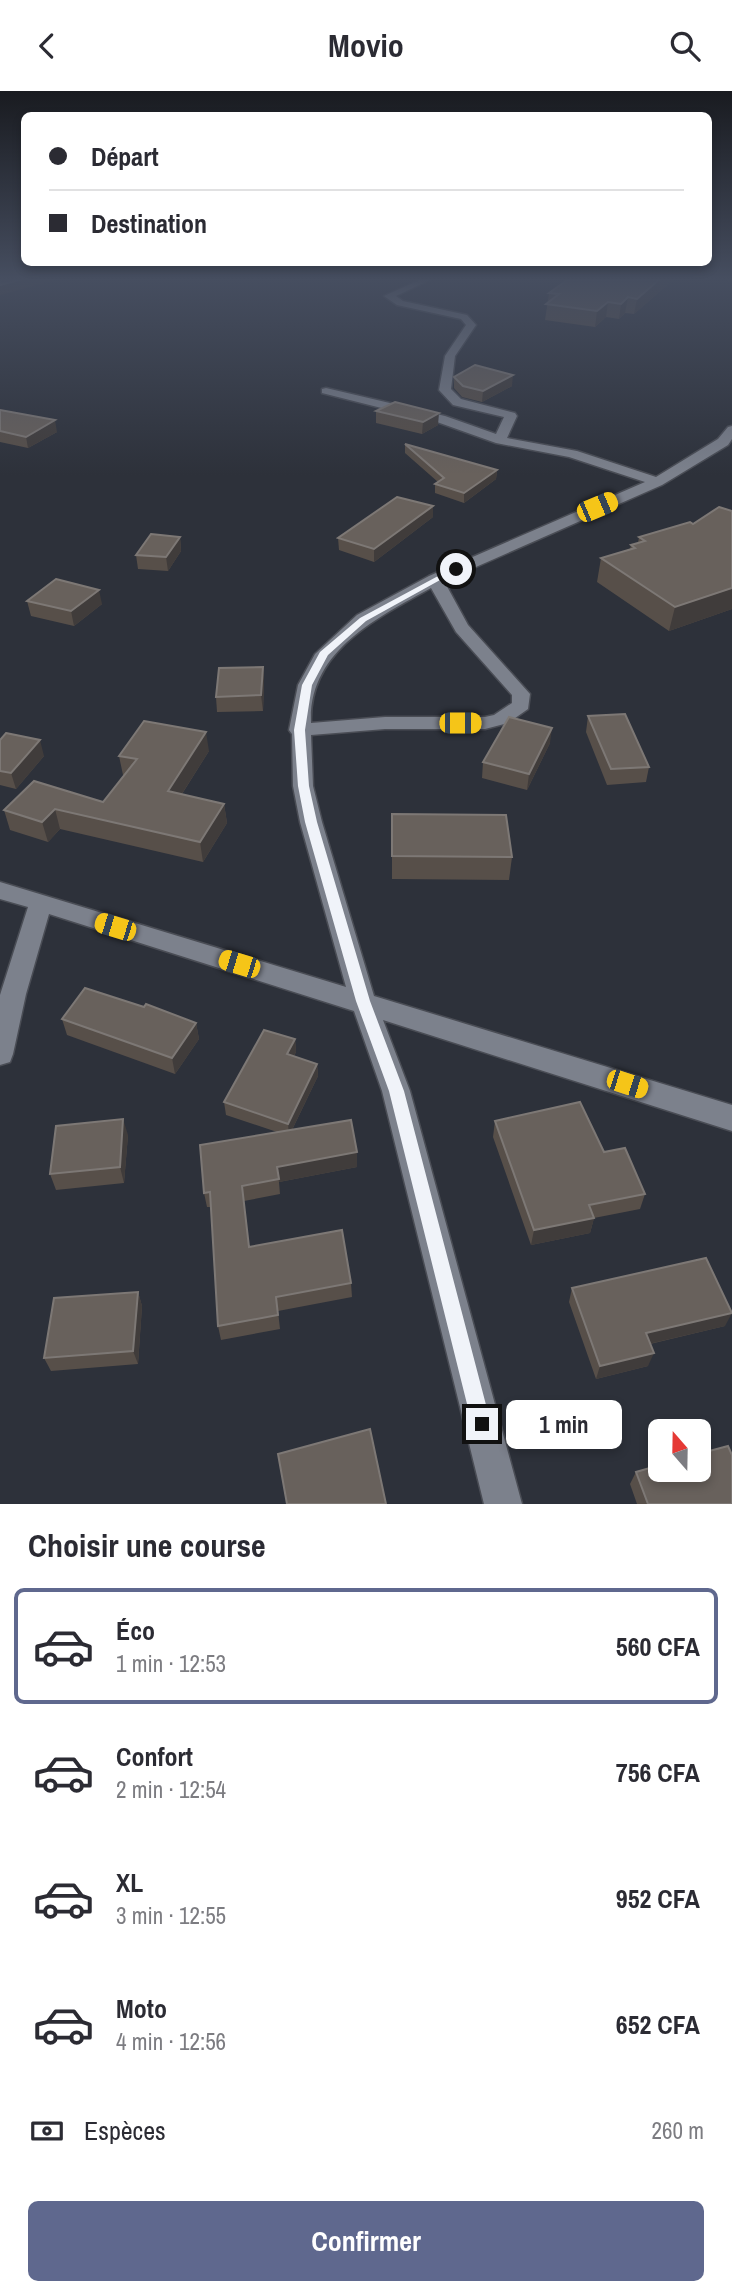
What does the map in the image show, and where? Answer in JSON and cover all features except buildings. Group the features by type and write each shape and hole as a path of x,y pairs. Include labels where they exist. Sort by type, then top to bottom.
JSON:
{"street":[{"path":"458,344 450,356 445,390 457,402 511,416 500,439"},
{"path":"326,391 441,419 500,439 572,454 657,482"},
{"path":"503,1504 396,1091 363,1001 311,822 303,786 299,730 307,685 324,654 363,619 435,579 657,482 729,438"},
{"path":"299,730 385,723 485,723 501,719 520,705 521,694 468,639 453,618 435,579"},
{"path":"0,890 40,905 363,1001 732,1118"},
{"path":"0,1054 13,994 40,905"}],"route":[{"path":"456,569 363,619 324,654 307,685 299,730 303,786 311,822 363,1001 396,1091 482,1424"}]}
